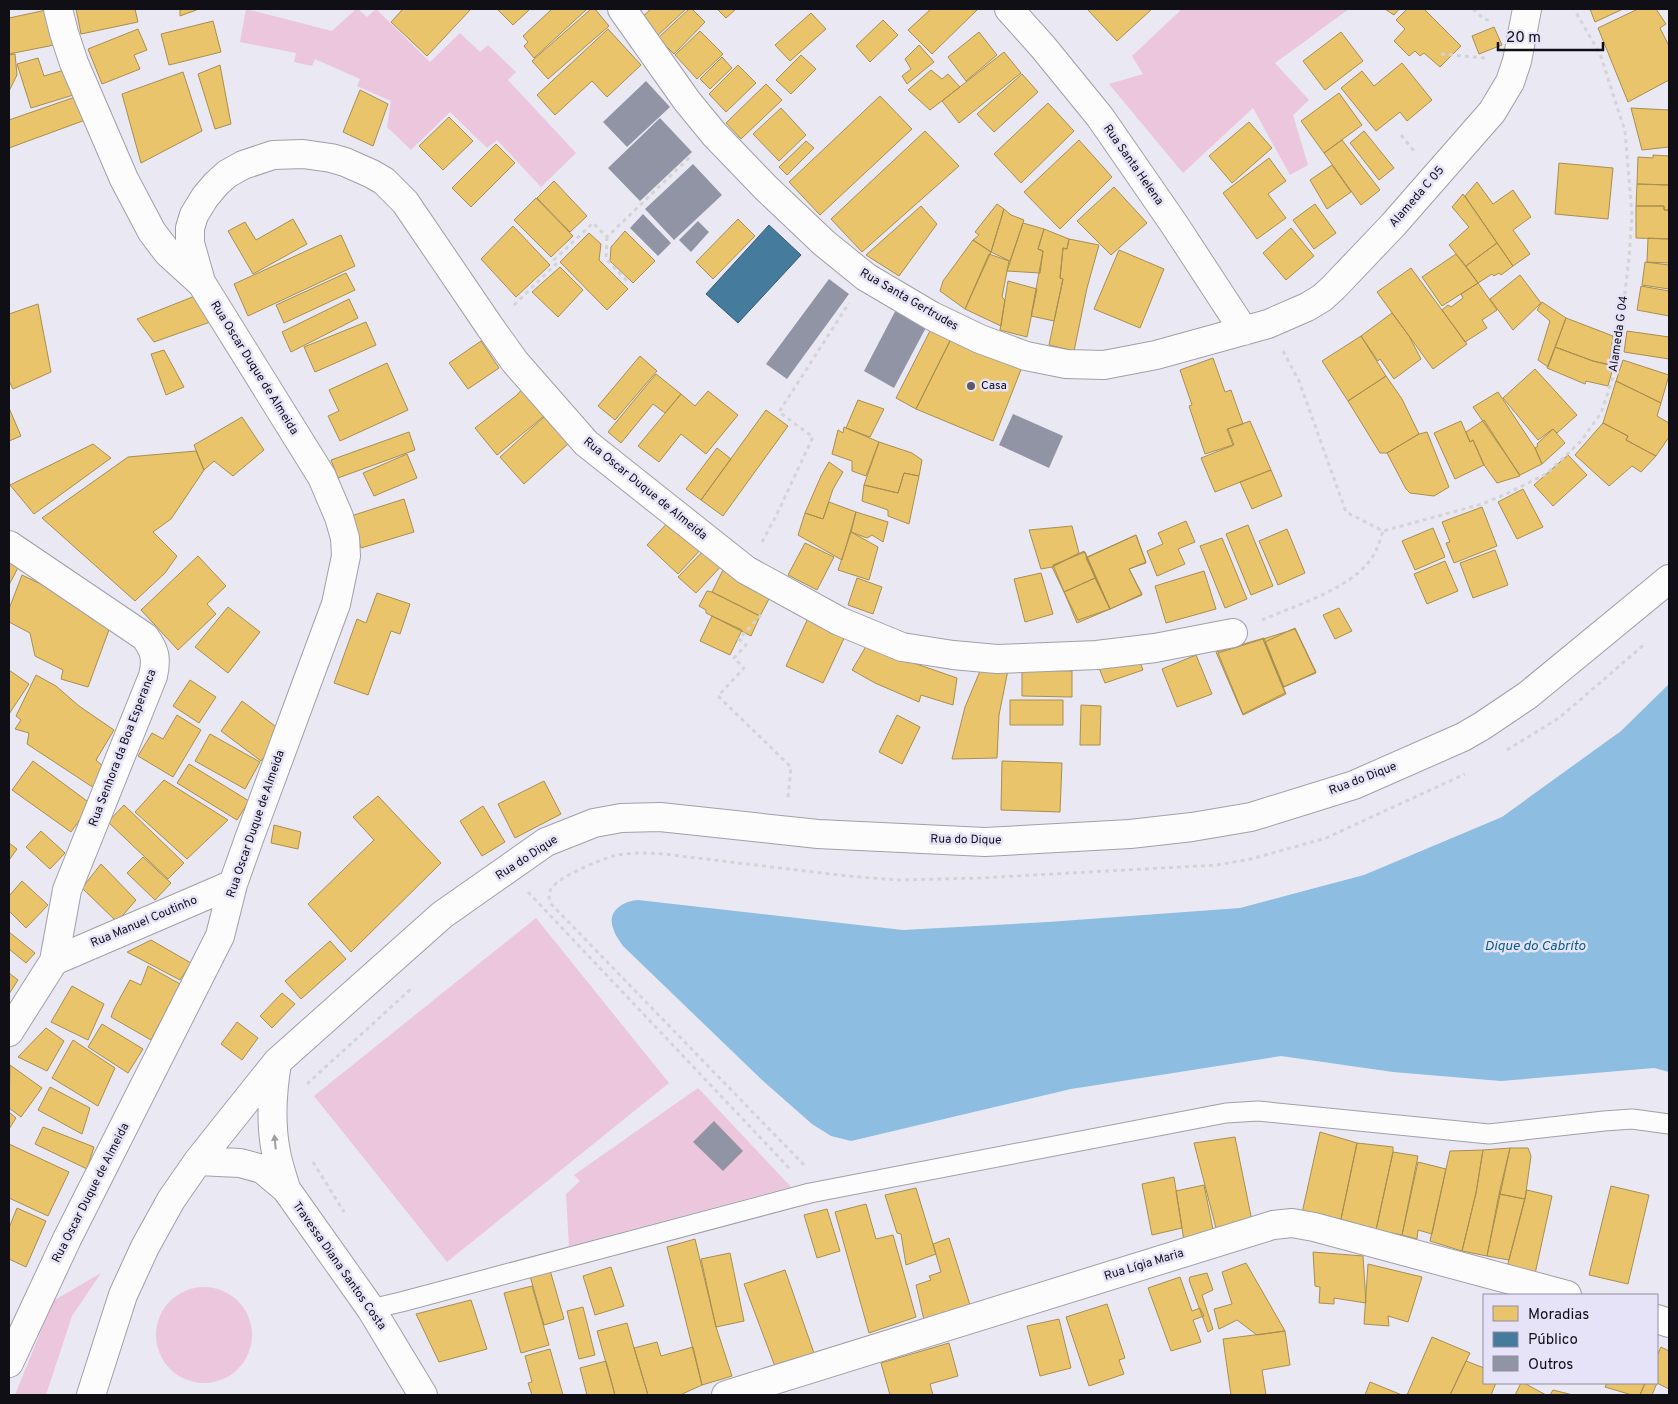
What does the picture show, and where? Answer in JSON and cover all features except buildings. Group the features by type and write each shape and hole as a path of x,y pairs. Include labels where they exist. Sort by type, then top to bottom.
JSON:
{"street":[{"name":"Rua Oscar Duque de Almeida","path":"58,9 74,63 124,179 152,232 168,253 202,284"},
{"name":"Rua Santa Gertrudes","path":"622,9 714,134 766,188 824,243 866,277 932,316 980,339 1026,356 1066,364 1104,365 1156,355 1244,331"},
{"name":"Rua Santa Helena","path":"1009,9 1043,46 1100,117 1174,224 1244,331"},
{"name":"Alameda C 05","path":"1244,331 1268,324 1307,307 1322,298 1394,224 1492,112 1510,82 1517,61 1527,9"},
{"name":"Rua Oscar Duque de Almeida","path":"9,1363 71,1230 220,936 233,884 336,604 342,578 346,556 345,538 339,517 322,477 202,284 190,243 190,228 194,215 204,197 228,174 243,165 257,159 281,154 317,155 359,167 384,182 405,202 515,362 586,443 746,570 839,621 902,647 953,655 997,659 1097,655 1155,648 1232,633"},
{"name":"Rua Senhora da Boa Esperanca","path":"9,545 145,636 153,648 156,662 153,676 67,890 54,961"},
{"name":"Rua do Dique","path":"91,1395 123,1295 171,1200 198,1161 277,1062 442,915 546,842 594,822 621,818 660,817 818,834 985,842 1130,834 1192,827 1251,817 1354,785 1454,741 1482,726 1528,695 1669,579"},
{"name":"Rua Manuel Coutinho","path":"54,961 233,884"},
{"path":"9,1032 54,961"},
{"name":"Travessa Diana Santos Costa","path":"277,1062 272,1113 276,1153 286,1189"},
{"name":"Travessa Diana Santos Costa","path":"198,1161 240,1163 262,1169 286,1189 371,1309 415,1392"},
{"name":"Rua Lígia Maria","path":"726,1395 1274,1225 1292,1223 1314,1227 1563,1294"}],"lane":[{"path":"371,1309 810,1193 1226,1114 1258,1111 1489,1134 1632,1119 1669,1124"}],"path":[{"path":"1474,9 1484,19"},
{"name":"Alameda G 04","path":"1383,531 1482,504 1546,474 1581,441 1601,413 1616,368 1632,215 1625,131 1600,54 1574,9"},
{"path":"1441,54 1517,61"},
{"path":"629,283 606,259 607,237 698,149"},
{"path":"514,305 557,263 554,260 593,223 607,237"},
{"path":"776,516 813,437 779,412 866,277"},
{"path":"1232,633 1336,588 1354,577 1368,563 1377,550 1383,531 1346,512 1299,381"},
{"path":"764,611 739,638 746,645 734,658 744,668 718,696 791,767 788,798"},
{"path":"523,887 794,1173"},
{"path":"551,904 809,1169"},
{"path":"300,1090 415,985"}],"shaded area":[{"path":"246,9 332,31 356,9 367,17 376,9 430,62 460,33 480,52 488,45 516,72 508,80 576,153 541,187 497,140 487,148 450,112 411,150 387,127 391,101 357,86 360,79 315,59 312,66 294,62 296,53 240,42"},
{"path":"1182,9 1349,9 1275,63 1309,100 1293,115 1308,165 1290,175 1253,108 1183,173 1109,84 1143,74 1132,56"},
{"path":"536,918 669,1083 447,1262 314,1096"},
{"path":"698,1088 791,1187 569,1246 566,1194 580,1181 574,1175"},
{"path":"101,1273 72,1316 46,1395 15,1395 53,1301"},
{"path":"204,1287 222,1290 238,1301 249,1317 252,1335 249,1353 238,1369 222,1380 204,1383 186,1380 170,1369 159,1353 156,1335 159,1317 170,1301 186,1290"}],"water":[{"name":"Dique do Cabrito","path":"1669,684 1669,1072 1654,1068 1501,1081 1393,1072 1281,1056 1071,1089 851,1141 831,1136 812,1124 761,1079 623,946 613,928 612,917 614,912 627,902 638,900 903,930 1240,908 1364,875 1502,817 1621,731"}],"place":[{"name":"Casa","path":"971,386"}]}
